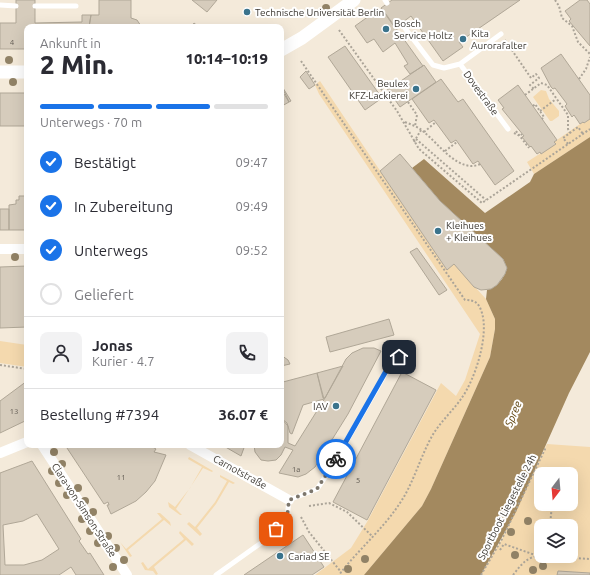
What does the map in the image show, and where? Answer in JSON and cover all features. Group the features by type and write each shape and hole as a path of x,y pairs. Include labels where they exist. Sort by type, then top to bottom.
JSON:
{"street":[{"path":"284,48 294,43 354,0"},
{"path":"0,72 24,72"},
{"path":"0,249 24,248"},
{"path":"0,453 24,443"},
{"name":"Clara-von-Simson-Straße","path":"44,448 127,575"},
{"name":"Carnotstraße","path":"195,448 289,500"}],"lane":[{"path":"0,6 16,6"},
{"path":"35,6 76,6"},
{"name":"Dovestraße","path":"402,23 433,65 444,68 460,64 508,129"},
{"path":"460,64 501,34"},
{"path":"216,575 268,538 287,518 289,500 317,489 330,470 390,364 399,357"}],"path":[{"path":"554,0 559,6 562,18 572,26 578,42 590,54"},
{"path":"339,30 404,121 414,142 422,152 482,203 590,129"},
{"path":"501,34 531,78 536,74 539,78 530,84 534,89"},
{"path":"579,80 586,69 590,57"},
{"path":"301,61 465,300 476,301 480,305 484,324 481,350 470,383 461,399 435,432 405,497 339,575"},
{"path":"525,95 541,83 550,87 556,99 568,115 568,129 570,133"},
{"path":"554,95 559,93"},
{"path":"541,110 556,99"},
{"path":"408,102 417,115 414,126"},
{"path":"533,106 535,104 541,110 544,117 542,119"},
{"path":"404,121 424,132 458,162 475,166 480,164"},
{"path":"424,132 436,122"},
{"path":"568,144 563,138 570,133 578,128 583,134"},
{"path":"515,129 528,148"},
{"path":"414,142 421,130"},
{"path":"416,139 486,200"},
{"path":"445,150 457,142"},
{"path":"0,369 1,365 24,369"},
{"name":"Sportboot Liegestelle 24h","path":"481,575 505,532 546,447"},
{"path":"309,506 329,503 347,512 372,536"},
{"path":"301,517 309,532 341,572"},
{"path":"500,550 504,544 534,554"},
{"path":"513,575 523,562 534,557"},
{"path":"578,559 590,560"}],"shaded area":[{"path":"320,81 446,269 454,264 486,299 495,319 495,329 490,357 431,489 422,506 364,575 315,575 351,548 367,522 441,383 456,396 465,380 480,334 319,94 315,85"},
{"path":"541,90 546,91 549,99 559,111 559,116 552,121 550,121 533,97"},
{"path":"590,119 590,137 534,174 527,162 555,144 554,142 583,122 584,123"},
{"path":"0,341 24,345 24,367 0,363"},
{"path":"547,444 590,447 590,575 481,575 502,539 534,471 534,511 578,511 578,467 536,467"},
{"path":"189,457 213,471 212,472 203,468 191,486 202,467 188,459"},
{"path":"220,475 235,483 233,484 229,482 216,504 197,528 202,534 200,536 187,524 189,522 195,527 215,502 227,481 220,477"},
{"path":"189,489 176,509 182,515 180,515 169,507 168,502 175,507"},
{"path":"157,513 160,513 170,522 171,526 164,520 128,550 132,556 130,557 120,542 126,549 162,519"},
{"path":"180,531 194,544 192,546 186,540 154,567 158,574 156,575 153,571 145,570 141,563 143,562 148,569 184,539 179,533"}],"water":[{"name":"Spree","path":"590,137 590,352 569,393 536,467 534,467 534,472 516,512 481,575 364,575 422,506 431,489 490,357 495,329 495,319 486,299 487,290 500,282 507,268 503,259 440,201 412,168 424,159 485,213 530,182 534,174"}],"building":[{"path":"16,0 35,0 35,23 82,22 82,15 91,15 90,24 24,24 24,49 0,49 0,23 16,23"},
{"path":"99,0 131,0 131,18 137,20 140,24 90,24 91,15 99,15"},
{"path":"192,0 217,0 207,12"},
{"path":"392,0 520,0 459,42 463,47 443,61 411,16 395,28 381,8"},
{"path":"580,0 587,0 590,4 590,46 569,21 571,19 565,11"},
{"path":"383,10 423,66 410,74 404,66 408,64 395,43 383,52 374,39 367,43 355,26 376,11 378,13"},
{"path":"345,46 382,98 365,110 328,57"},
{"path":"561,54 590,95 590,119 584,123 583,122 580,124 574,115 572,117 565,106 567,104 555,88 553,89 551,87 541,68"},
{"path":"424,65 436,82 400,107 386,87 393,82 395,85"},
{"path":"306,71 315,85 309,89 300,77"},
{"path":"441,79 458,102 463,99 514,171 495,185 478,161 473,164 456,140 451,143 434,120 429,123 412,99"},
{"path":"518,85 557,140 554,142 556,144 541,154 540,152 537,154 522,137 524,136 502,109 504,108 498,100"},
{"path":"284,90 291,101 289,102 284,91"},
{"path":"0,93 24,93 24,126 0,126"},
{"path":"284,94 289,102 284,105"},
{"path":"400,154 440,201 503,259 507,268 505,274 497,285 491,289 481,290 474,287 454,264 447,270 380,171"},
{"path":"19,196 24,196 24,230 9,230 9,205 16,204 16,200 19,200"},
{"path":"0,209 9,209 9,230 0,230"},
{"path":"417,248 447,290 439,295 410,252"},
{"path":"24,266 24,327 0,328 0,267"},
{"path":"389,319 394,335 330,352 326,337"},
{"name":"IAV","path":"363,348 374,348 381,351 348,414 315,467 306,474 298,477 279,473 293,450 285,447 281,455 276,460 261,460 255,452 254,448 284,448 284,421 288,426 288,443 295,446 325,398 346,359 352,353"},
{"path":"284,357 288,360 290,364 284,365"},
{"path":"343,366 325,398 323,398 317,373"},
{"path":"402,372 436,390 367,520 333,502"},
{"path":"317,373 324,399 303,405 292,434 290,433 287,423 284,420 284,382"},
{"path":"24,383 24,421 0,433 0,401"},
{"path":"67,448 154,448 156,449 154,452 166,455 155,481 136,501 111,514 107,505 109,505 108,502 104,504"},
{"path":"227,448 244,448 241,456"},
{"path":"32,461 81,539 79,541 88,554 90,553 104,575 76,575 71,567 59,575 0,575 0,473","holes":["37,514 59,549 42,560 24,565 5,565 3,525 23,521"]},
{"path":"303,535 324,567 312,575 244,575"},
{"path":"558,571 590,573 590,575 557,575"}],"way so far":[{"path":"276,529 287,518 289,500 317,489 336,459"}],"place":[{"name":"Technische Universität Berlin","path":"247,12"},
{"name":"Bosch Service Holtz","path":"386,29"},
{"name":"Kita Aurorafalter","path":"463,39"},
{"name":"Beulex KFZ-Lackierei","path":"416,89"},
{"name":"Kleihues + Kleihues","path":"438,231"},
{"name":"IAV","path":"336,406"},
{"name":"Cariad SE","path":"280,556"}],"route":[{"path":"336,459 390,364 399,357"}]}
